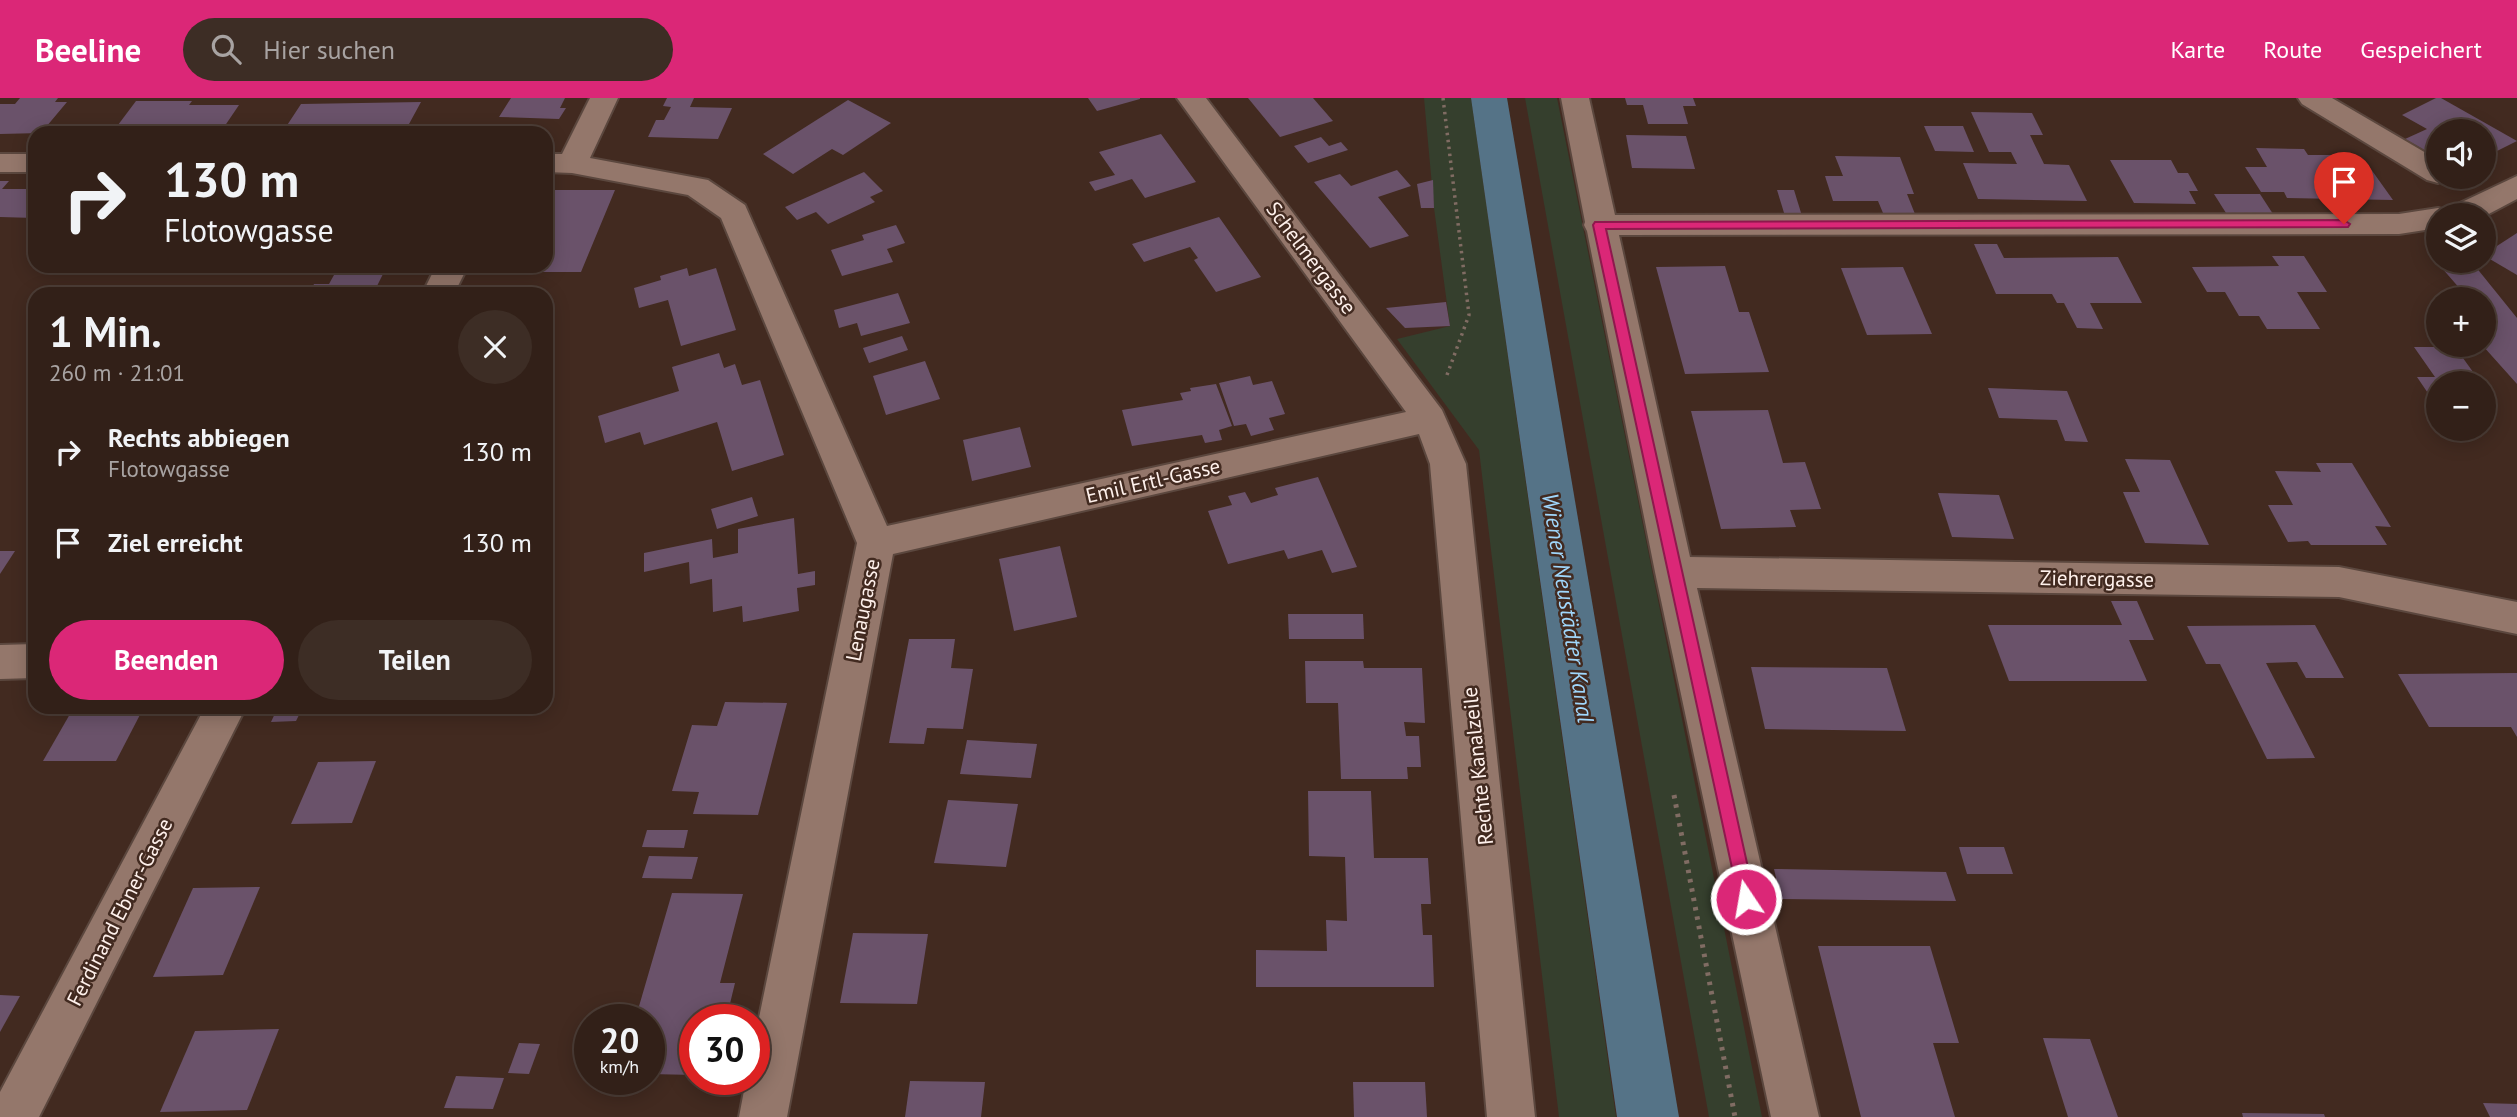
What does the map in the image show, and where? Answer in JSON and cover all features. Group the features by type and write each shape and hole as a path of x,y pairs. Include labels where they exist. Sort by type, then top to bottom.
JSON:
{"street":[{"path":"559,163 604,98"},
{"name":"Schelmergasse","path":"1191,98 1430,419"},
{"path":"1574,98 1674,572 1795,1117"},
{"path":"2312,98 2426,166"},
{"path":"0,163 28,163"},
{"name":"Lenaugasse","path":"559,163 697,187 734,212 876,543 763,1117"},
{"path":"2463,189 2487,203 2517,187"},
{"path":"1599,225 2399,224 2426,220"},
{"name":"Emil Ertl-Gasse","path":"876,543 1430,419"},
{"name":"Rechte Kanalzeile","path":"1430,419 1448,464 1511,1117"},
{"name":"Ziehrergasse","path":"1674,572 2339,582 2517,618"},
{"path":"0,662 28,661"},
{"name":"Ferdinand Ebner-Gasse","path":"13,1117 222,714"}],"path":[{"path":"1430,419 1469,316 1443,98"}],"green space":[{"path":"1424,98 1471,98 1616,1117 1559,1117 1479,450 1397,339 1450,326 1434,208"},
{"path":"1525,98 1557,98 1762,1117 1709,1117"}],"building":[{"path":"20,98 58,98 55,102 67,102 47,126 28,126 28,133 0,134 0,104 15,104"},
{"path":"511,98 565,98 560,108 566,108 559,119 499,117"},
{"path":"667,98 694,98 690,107 732,108 718,139 648,137 656,120 664,120 671,107 663,106"},
{"path":"1088,98 1140,98 1140,99 1097,111"},
{"path":"1248,98 1313,98 1333,121 1280,137"},
{"path":"1625,98 1693,98 1696,106 1683,106 1688,124 1648,124 1643,105 1627,105"},
{"path":"2441,98 2478,119 2426,119 2426,128 2402,115"},
{"path":"848,100 891,123 843,155 832,149 793,174 763,154"},
{"path":"136,101 192,101 189,105 239,105 225,126 117,126"},
{"path":"421,102 409,124 398,126 287,126 301,104"},
{"path":"1971,112 2032,113 2043,135 2030,135 2044,164 2069,165 2087,201 1978,199 1963,163 2017,164 2011,152 1989,152"},
{"path":"1924,126 1963,126 1974,152 1935,151"},
{"path":"2426,129 2426,151 2405,139"},
{"path":"2496,129 2517,141 2496,152"},
{"path":"1161,134 1196,182 1145,198 1132,179 1095,191 1089,182 1115,175 1099,152"},
{"path":"1626,135 1686,136 1695,169 1632,168"},
{"path":"1321,137 1329,146 1341,142 1348,150 1308,163 1294,146"},
{"path":"2256,148 2304,149 2308,155 2343,155 2368,165 2393,200 2287,198 2284,192 2261,192 2245,167 2267,167"},
{"path":"1835,156 1900,157 1914,194 1907,194 1915,214 1883,213 1878,201 1833,201 1825,176 1843,176"},
{"path":"2110,160 2171,160 2178,173 2188,173 2198,191 2189,191 2196,204 2134,203"},
{"path":"1397,170 1411,186 1378,197 1409,236 1370,248 1314,182 1340,174 1351,186"},
{"path":"864,172 883,191 870,197 875,202 828,224 816,212 797,220 785,207"},
{"path":"1433,180 1434,208 1421,208 1417,184"},
{"path":"0,181 9,181 2,189 28,189 28,218 0,217"},
{"path":"553,190 615,190 581,272 553,272"},
{"path":"1777,190 1794,190 1802,216 1785,216"},
{"path":"2214,194 2260,194 2273,214 2226,213"},
{"path":"1219,217 1261,277 1216,292 1194,260 1198,258 1190,247 1144,262 1132,244"},
{"path":"896,225 905,243 887,249 893,262 842,276 831,250 864,240 862,235"},
{"path":"2517,233 2517,275 2496,263 2496,247"},
{"path":"1974,244 1997,244 2004,258 2118,257 2142,303 2090,303 2103,329 2077,328 2064,303 2057,303 2052,294 1996,294"},
{"path":"2272,256 2304,256 2327,292 2297,292 2320,329 2267,329 2259,316 2239,316 2225,292 2207,292 2192,267 2279,266"},
{"path":"1725,266 1739,312 1749,312 1769,372 1685,374 1656,267"},
{"path":"1903,267 1932,334 1867,335 1841,268"},
{"path":"687,268 689,276 716,268 736,330 681,346 668,300 639,308 634,288"},
{"path":"335,273 384,273 376,287 312,287 314,284 329,284"},
{"path":"2446,273 2481,273 2492,287 2458,287"},
{"path":"2496,292 2517,318 2517,384 2493,357 2496,357"},
{"path":"898,293 910,323 861,336 857,323 839,328 834,310"},
{"path":"1446,302 1450,326 1405,328 1386,308"},
{"path":"902,336 908,350 869,363 863,348"},
{"path":"2414,347 2426,347 2426,357 2462,357 2472,371 2431,371"},
{"path":"719,353 724,368 735,364 742,385 760,380 784,455 732,471 717,422 644,445 640,432 605,443 598,416 679,391 672,367"},
{"path":"925,361 940,399 886,415 873,376"},
{"path":"1250,376 1253,385 1272,381 1285,414 1269,418 1274,430 1251,436 1246,424 1234,426 1219,383"},
{"path":"2417,377 2426,377 2426,390"},
{"path":"1216,384 1232,426 1219,430 1222,440 1205,443 1202,435 1132,446 1122,410 1183,400 1180,393 1191,391 1190,388"},
{"path":"1988,388 2067,391 2088,442 2065,441 2057,420 1999,418"},
{"path":"1768,410 1783,463 1805,462 1821,509 1790,510 1796,527 1721,529 1691,411"},
{"path":"1020,427 1031,467 972,481 963,440"},
{"path":"2125,459 2170,460 2209,545 2145,543 2123,492 2140,492"},
{"path":"2316,463 2352,463 2391,527 2375,526 2387,545 2311,545 2308,541 2288,542 2268,505 2293,505 2275,471 2321,472"},
{"path":"1318,477 1357,567 1332,573 1322,550 1288,559 1284,550 1228,564 1208,511 1232,505 1228,496 1245,492 1251,503 1278,495 1275,488"},
{"path":"1938,493 1999,495 2014,539 1952,537"},
{"path":"752,497 758,516 717,529 711,509"},
{"path":"794,518 798,574 815,571 815,585 797,588 799,611 743,622 742,606 713,612 712,579 690,584 689,562 644,572 644,553 712,539 713,558 738,553 738,529"},
{"path":"1060,546 1077,617 1014,631 999,559"},
{"path":"0,551 15,551 0,574"},
{"path":"2111,601 2137,601 2154,640 2129,640 2147,681 2009,681 1988,625 2122,625"},
{"path":"1288,614 1363,614 1364,639 1289,639"},
{"path":"2315,625 2344,678 2306,678 2297,662 2266,663 2315,758 2267,759 2220,664 2206,664 2187,626"},
{"path":"909,639 955,639 951,668 973,669 963,729 927,728 924,744 889,743"},
{"path":"1305,661 1363,661 1364,668 1422,668 1425,723 1404,722 1406,736 1419,736 1421,767 1407,767 1408,779 1341,779 1338,703 1306,703"},
{"path":"1751,667 1887,668 1906,731 1765,729"},
{"path":"2517,673 2517,737 2511,727 2429,727 2398,674"},
{"path":"725,702 787,703 758,815 693,814 699,792 672,791 692,725 717,726"},
{"path":"70,714 140,714 116,761 43,761"},
{"path":"275,714 300,714 296,721 271,722"},
{"path":"967,740 1037,744 1031,778 960,774"},
{"path":"376,761 352,823 291,824 318,762"},
{"path":"1308,791 1371,791 1374,858 1428,858 1431,904 1421,904 1423,935 1432,935 1434,987 1256,987 1256,950 1327,951 1326,920 1347,921 1345,857 1309,856"},
{"path":"948,800 1018,804 1006,867 934,863"},
{"path":"647,830 688,830 684,848 642,847"},
{"path":"1959,847 2004,847 2013,874 1967,874"},
{"path":"649,856 698,857 692,879 642,878"},
{"path":"1774,869 1946,872 1956,901 1781,899"},
{"path":"260,887 223,975 153,977 193,888"},
{"path":"672,893 743,894 720,983 735,983 730,1004 679,1004 679,1075 665,1074 665,1004 640,1004"},
{"path":"853,933 928,934 917,1004 840,1003"},
{"path":"1818,946 1930,946 1959,1043 1933,1043 1955,1117 1861,1117"},
{"path":"0,995 20,996 0,1032"},
{"path":"279,1029 247,1110 160,1112 195,1031"},
{"path":"2043,1038 2090,1039 2118,1117 2068,1117"},
{"path":"519,1043 540,1044 529,1074 508,1073"},
{"path":"456,1076 504,1078 493,1109 444,1108"},
{"path":"910,1081 985,1082 981,1117 905,1117"},
{"path":"1353,1082 1425,1082 1427,1117 1354,1117"},
{"path":"2483,1103 2517,1104 2517,1117 2490,1117"},
{"path":"2242,1113 2324,1114 2325,1117 2243,1117"}],"waterway":[{"name":"Wiener Neustädter Kanal","path":"1489,98 1648,1117"}],"route":[{"path":"1746,899 1599,225 2344,224"}]}
